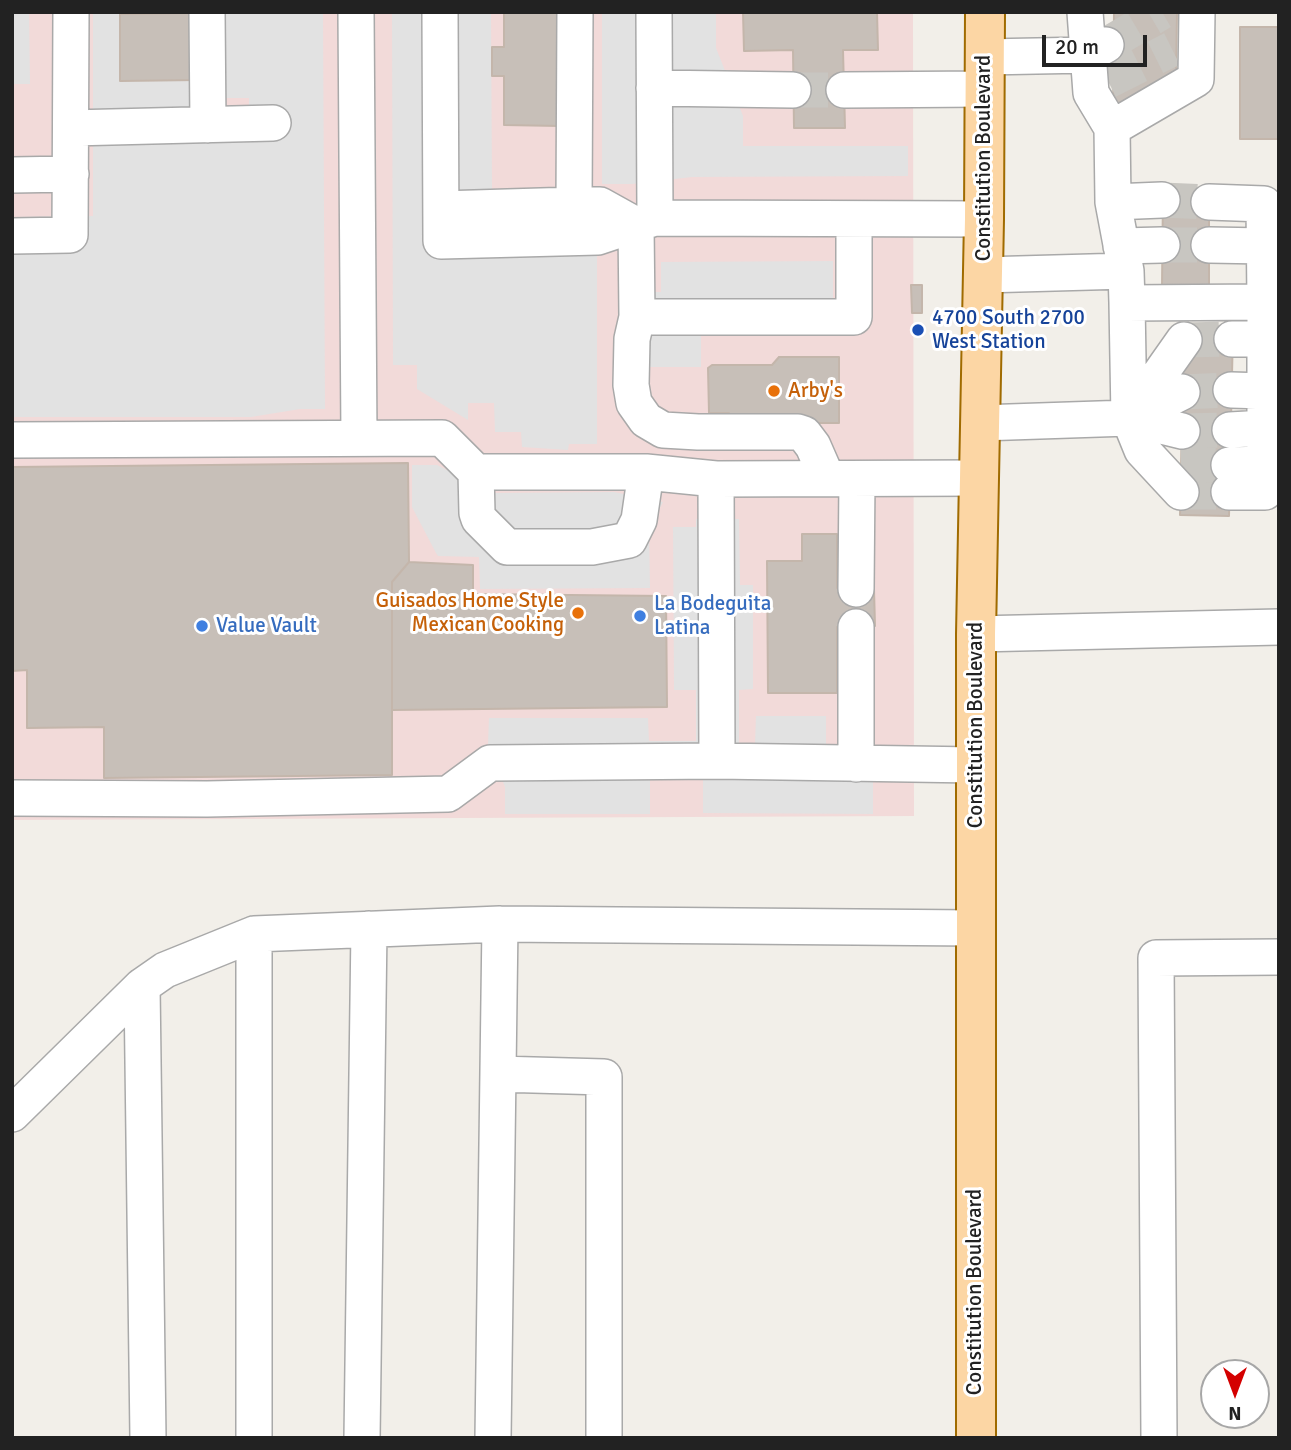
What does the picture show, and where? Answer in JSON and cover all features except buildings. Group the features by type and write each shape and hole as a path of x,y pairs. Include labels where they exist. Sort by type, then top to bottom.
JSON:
{"main road":[{"name":"Constitution Boulevard","path":"976,1438 975,765 985,12"}],"lane":[{"path":"12,236 70,235 71,12"},
{"path":"206,12 208,125"},
{"path":"356,12 359,437"},
{"path":"440,12 441,241 598,237 646,222 984,219"},
{"path":"574,205 575,12"},
{"path":"654,12 654,88 646,222 637,317 632,339 631,385 635,403 646,420 663,430 798,432 809,439 842,479 856,589"},
{"path":"1085,12 1112,128 1129,418 1181,479"},
{"path":"1112,128 1196,79 1188,32"},
{"path":"844,90 985,73 1098,68"},
{"path":"654,88 793,90"},
{"path":"71,128 273,124"},
{"path":"12,175 71,174"},
{"path":"441,209 600,205 646,222"},
{"path":"637,317 854,317 854,219"},
{"path":"983,275 1121,249 1162,223"},
{"path":"1209,224 1265,225 1265,302 1248,366 1265,428 1265,492 1229,479"},
{"path":"1121,249 1265,302"},
{"path":"1129,418 1183,367 1129,418"},
{"path":"980,423 1129,418 1182,431"},
{"path":"1230,430 1265,428"},
{"path":"12,440 442,438 476,472 479,519 507,547 592,547 629,540 639,520 646,472"},
{"path":"476,472 646,472 716,479 979,478"},
{"path":"716,479 717,761"},
{"path":"976,634 1279,626"},
{"path":"856,627 856,764"},
{"path":"12,798 207,799 447,794 490,763 717,761 975,765"},
{"path":"493,1438 500,924"},
{"path":"12,1114 142,986 165,970 254,934 500,924 974,928"},
{"path":"362,1438 369,929"},
{"path":"254,934 254,1438"},
{"path":"1159,1438 1156,958 1279,957"},
{"path":"142,986 148,1438"},
{"path":"498,1074 604,1077 604,1438"}],"shaded area":[{"path":"12,12 913,12 914,816 12,820"},
{"path":"12,12 29,12 30,84 12,84"},
{"path":"323,12 325,409 300,409 251,417 12,417 12,217 93,216 93,14 119,14 119,81 192,81 192,108 249,108 249,98 223,98 223,14"},
{"path":"602,12 716,12 716,48 743,116 743,146 908,146 908,176 692,177 632,184 602,184"},
{"path":"392,13 491,13 492,191 465,257 597,253 597,444 569,444 568,450 522,447 521,432 495,432 494,403 468,403 468,420 417,389 417,365 393,365"},
{"path":"833,261 833,336 701,335 701,367 639,367 639,292 661,292 661,262"},
{"path":"412,465 437,465 493,493 614,492 663,502 649,529 650,588 480,589 479,557 438,556 436,553 412,507"},
{"path":"696,519 739,519 740,585 753,585 753,689 739,690 739,744 755,744 756,716 826,716 826,745 873,745 873,814 703,813 703,774 650,775 650,814 505,814 505,787 488,744 489,718 648,718 649,741 696,741 696,690 674,690 673,527 696,527"}],"tunnel":[{"path":"1106,45 1162,12"},
{"path":"1108,81 1172,49"},
{"path":"793,90 844,90"},
{"path":"1162,200 1209,202"},
{"path":"1162,245 1209,245"},
{"path":"1184,340 1232,339"},
{"path":"1182,392 1231,390"},
{"path":"1182,431 1230,430"},
{"path":"1181,466 1229,465"},
{"path":"1181,492 1229,492"}],"place":[{"name":"4700 South 2700 West Station","path":"918,330"},
{"name":"Arby's","path":"774,391"},
{"name":"Guisados Home Style Mexican Cooking","path":"578,613"},
{"name":"La Bodeguita Latina","path":"640,616"},
{"name":"Value Vault","path":"202,626"}]}
